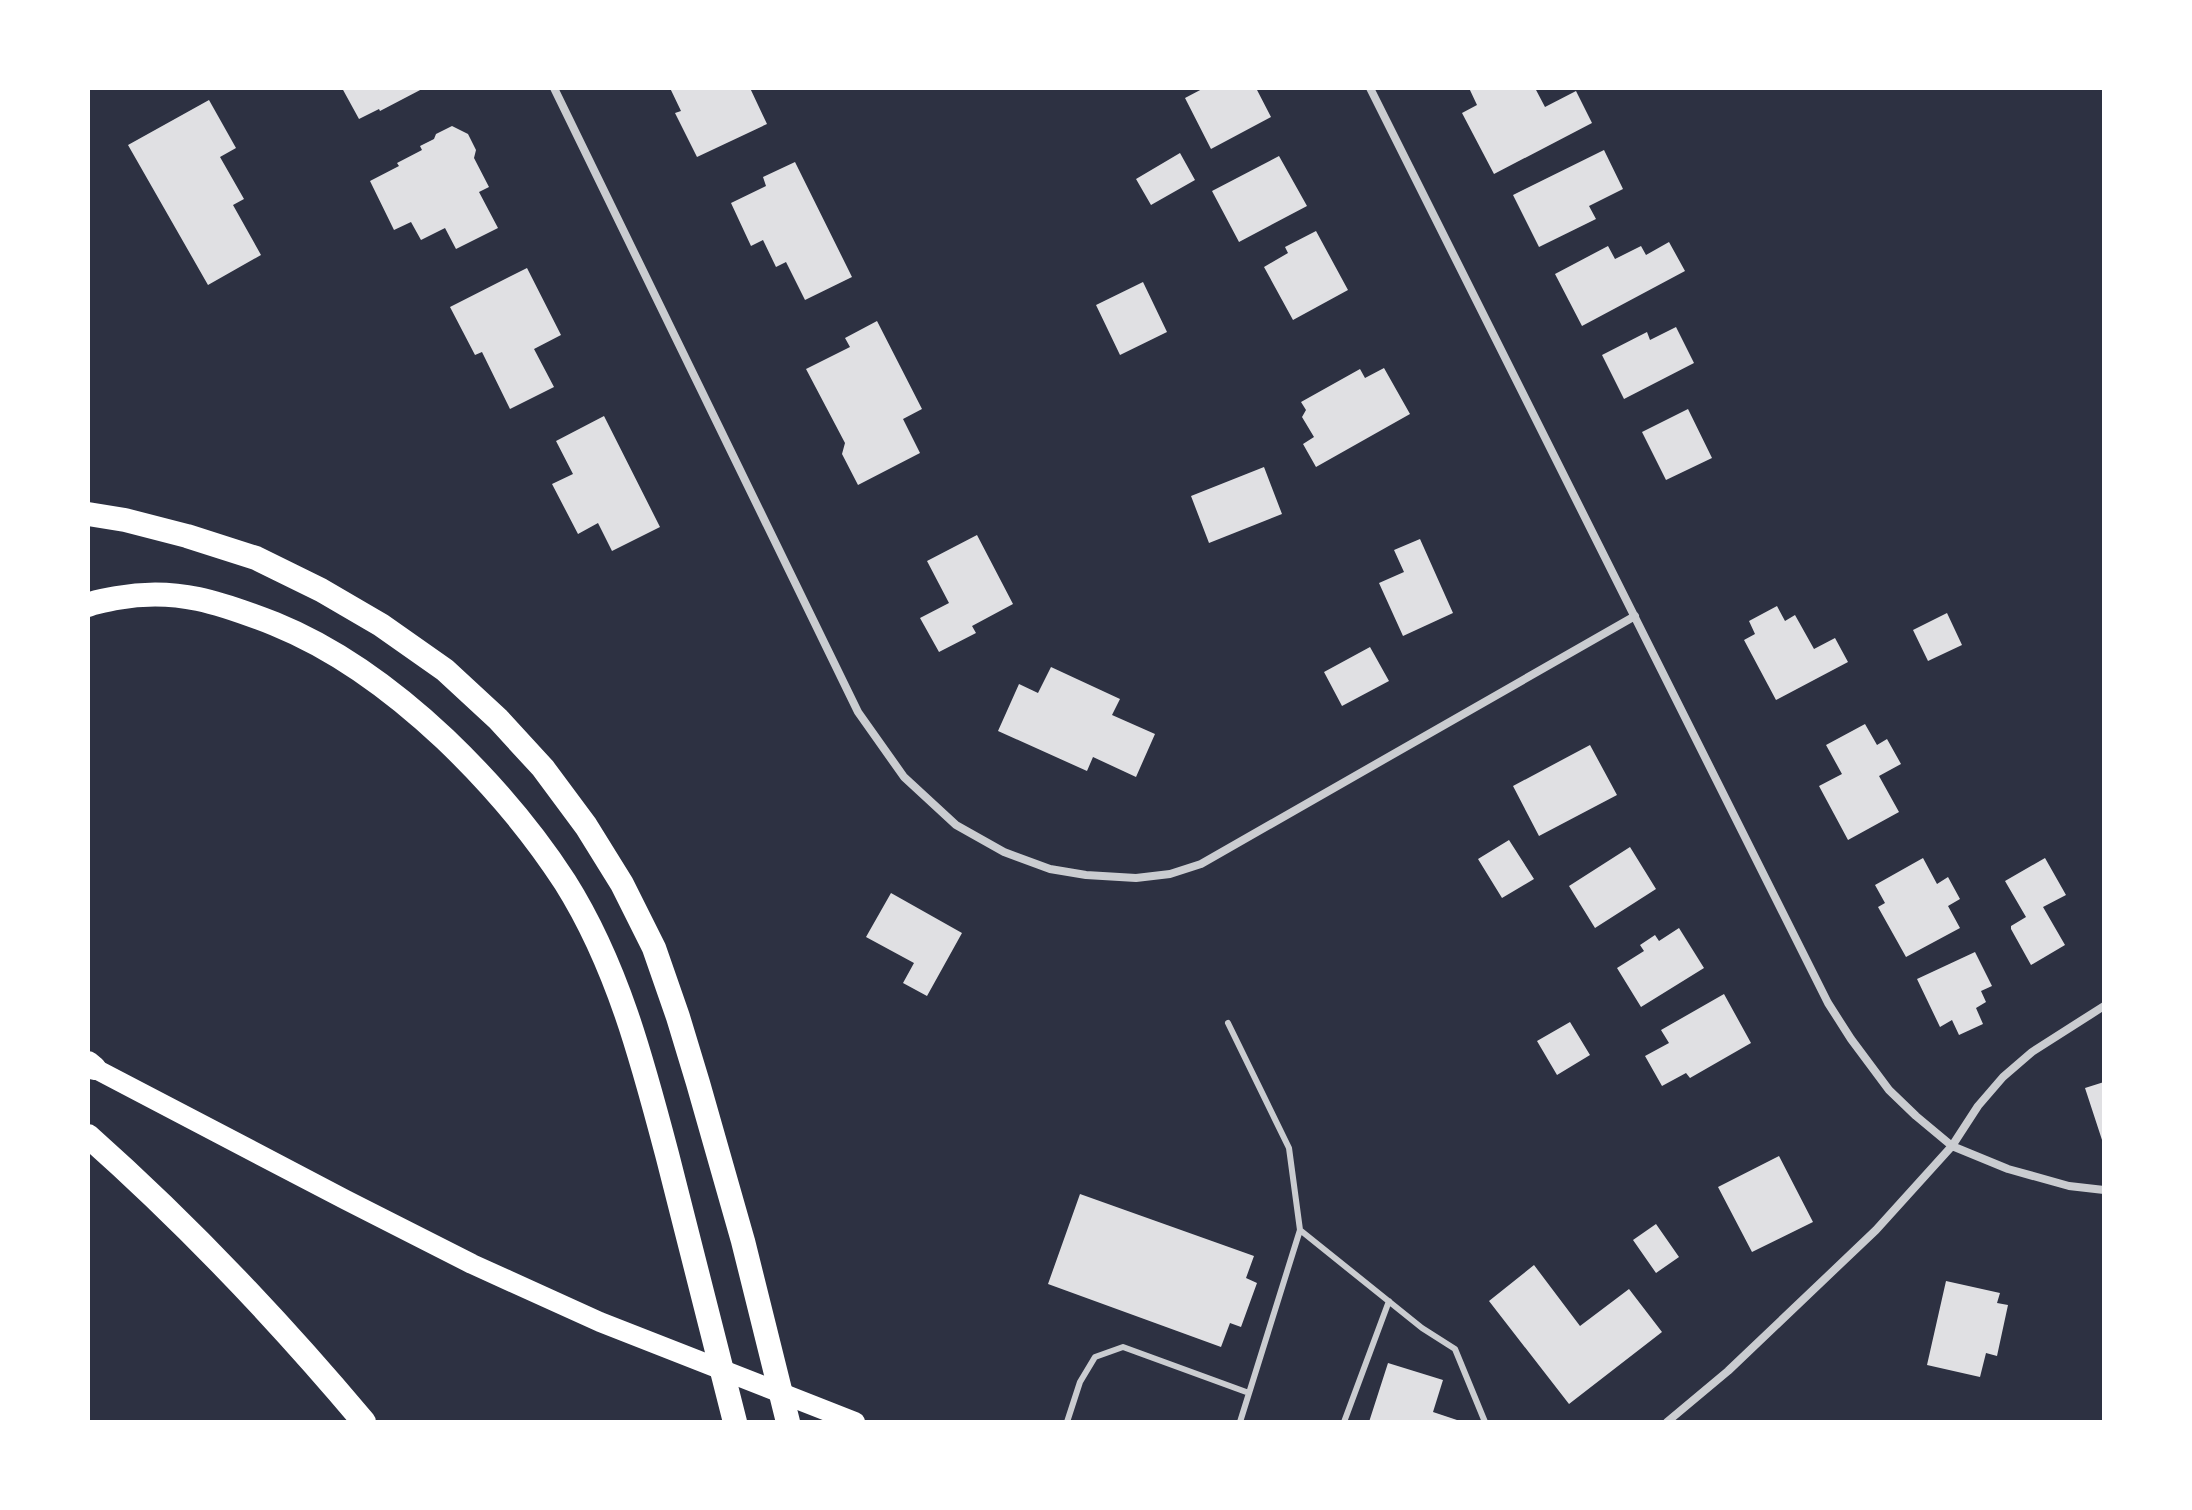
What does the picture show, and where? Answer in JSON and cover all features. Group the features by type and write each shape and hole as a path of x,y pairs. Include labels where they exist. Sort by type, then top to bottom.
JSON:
{"highway":[{"path":"88,514 156,528 256,558 321,590 381,625 445,670 498,719 543,768 586,826 622,884 654,948 686,1043 743,1241 788,1422"},
{"path":"88,605 137,595 184,595 236,609 291,631 335,654 381,684 425,720 504,798 566,884 595,938 624,1006 683,1214 735,1422"},
{"path":"88,1136 190,1232 364,1422"}],"main road":[{"path":"90,1065 472,1264 600,1322 855,1422"}],"street":[{"path":"554,88 858,712 904,777 956,825 1004,852 1050,869 1086,875 1136,878 1170,874 1201,864 1635,616"},
{"path":"1370,88 1828,1003 1851,1039 1889,1090 1952,1146 2008,1169 2069,1186 2104,1190"},
{"path":"1667,1422 1728,1371 1876,1230 1952,1146 1978,1106 2003,1077 2032,1052 2104,1006"}],"lane":[{"path":"1228,1023 1289,1148 1300,1230 1240,1422"},
{"path":"1300,1230 1422,1328 1455,1349 1485,1422"},
{"path":"1344,1422 1389,1301"},
{"path":"1067,1422 1080,1382 1095,1357 1123,1347 1249,1393"}],"building":[{"path":"342,88 424,88 359,119"},
{"path":"670,88 750,88 767,124 697,157 675,113 681,111"},
{"path":"1204,88 1256,88 1271,117 1211,149 1185,98"},
{"path":"1469,88 1535,88 1545,107 1576,91 1592,123 1494,174 1462,113 1477,105"},
{"path":"209,100 236,148 220,157 244,199 233,205 261,255 208,285 128,145"},
{"path":"452,126 468,134 476,150 474,158 489,187 479,192 498,228 456,249 445,228 421,240 411,222 394,230 370,181 399,166 397,163 422,150 420,146"},
{"path":"1604,150 1623,189 1589,206 1596,219 1539,247 1513,195"},
{"path":"1180,153 1195,180 1151,205 1136,179"},
{"path":"1279,156 1307,206 1239,242 1212,191"},
{"path":"795,162 852,277 805,300 786,262 776,267 763,240 751,246 731,203 766,186 763,177"},
{"path":"1316,231 1348,290 1293,320 1264,267 1288,253 1285,247"},
{"path":"1669,242 1685,271 1582,326 1555,274 1608,246 1615,259 1641,246 1646,255"},
{"path":"527,268 561,335 534,349 554,387 510,409 482,352 475,355 450,307"},
{"path":"1143,282 1167,332 1120,355 1096,305"},
{"path":"877,321 922,409 903,419 920,453 858,485 842,454 845,443 806,369 850,347 845,338"},
{"path":"1676,327 1694,363 1624,399 1602,355 1647,332 1650,340"},
{"path":"1384,368 1410,414 1316,467 1303,444 1314,437 1302,417 1306,410 1301,402 1360,369 1365,378"},
{"path":"1688,409 1712,458 1666,480 1642,432"},
{"path":"604,416 660,527 612,551 598,523 578,534 552,484 573,474 556,441"},
{"path":"1264,467 1282,514 1209,543 1191,496"},
{"path":"977,535 1013,604 972,626 976,633 939,652 920,618 949,603 927,561"},
{"path":"1420,539 1453,613 1403,636 1379,583 1404,572 1394,550"},
{"path":"1777,606 1785,621 1795,615 1814,649 1835,638 1848,662 1776,700 1744,640 1755,634 1749,621"},
{"path":"1947,613 1962,645 1928,661 1913,630"},
{"path":"1370,647 1389,681 1342,706 1324,672"},
{"path":"1051,667 1120,699 1112,715 1155,734 1136,777 1093,757 1087,771 998,731 1019,684 1038,693"},
{"path":"1865,724 1877,745 1887,739 1901,764 1879,776 1899,812 1848,840 1819,786 1842,774 1826,745"},
{"path":"1590,745 1617,795 1539,836 1513,786"},
{"path":"1509,840 1534,879 1502,898 1478,859"},
{"path":"1630,847 1656,889 1595,928 1569,886"},
{"path":"1923,858 1937,884 1948,877 1960,899 1948,906 1960,928 1906,957 1878,907 1885,903 1875,885"},
{"path":"2045,858 2066,895 2043,907 2065,945 2031,965 2011,929 2026,917 2005,881"},
{"path":"891,893 962,933 927,996 903,983 914,963 866,937"},
{"path":"1679,928 1704,968 1641,1007 1617,968 1644,951 1640,945 1655,935 1659,941"},
{"path":"1975,952 1992,986 1981,991 1986,1002 1976,1008 1983,1024 1959,1035 1952,1020 1940,1027 1917,979"},
{"path":"1724,994 1751,1043 1690,1078 1686,1073 1662,1086 1645,1056 1669,1043 1661,1030"},
{"path":"1570,1022 1590,1055 1557,1075 1537,1041"},
{"path":"2104,1082 2104,1143 2103,1143 2085,1088"},
{"path":"1779,1156 1813,1222 1752,1252 1718,1187"},
{"path":"1080,1194 1254,1256 1246,1278 1257,1283 1241,1327 1230,1323 1221,1347 1048,1284"},
{"path":"1656,1224 1679,1257 1656,1273 1633,1240"},
{"path":"1534,1265 1580,1326 1629,1289 1662,1332 1569,1404 1489,1301"},
{"path":"1946,1281 2000,1293 1997,1303 2008,1305 1997,1356 1986,1353 1980,1377 1927,1365"},
{"path":"1388,1363 1443,1380 1433,1412 1463,1422 1369,1422"}]}
